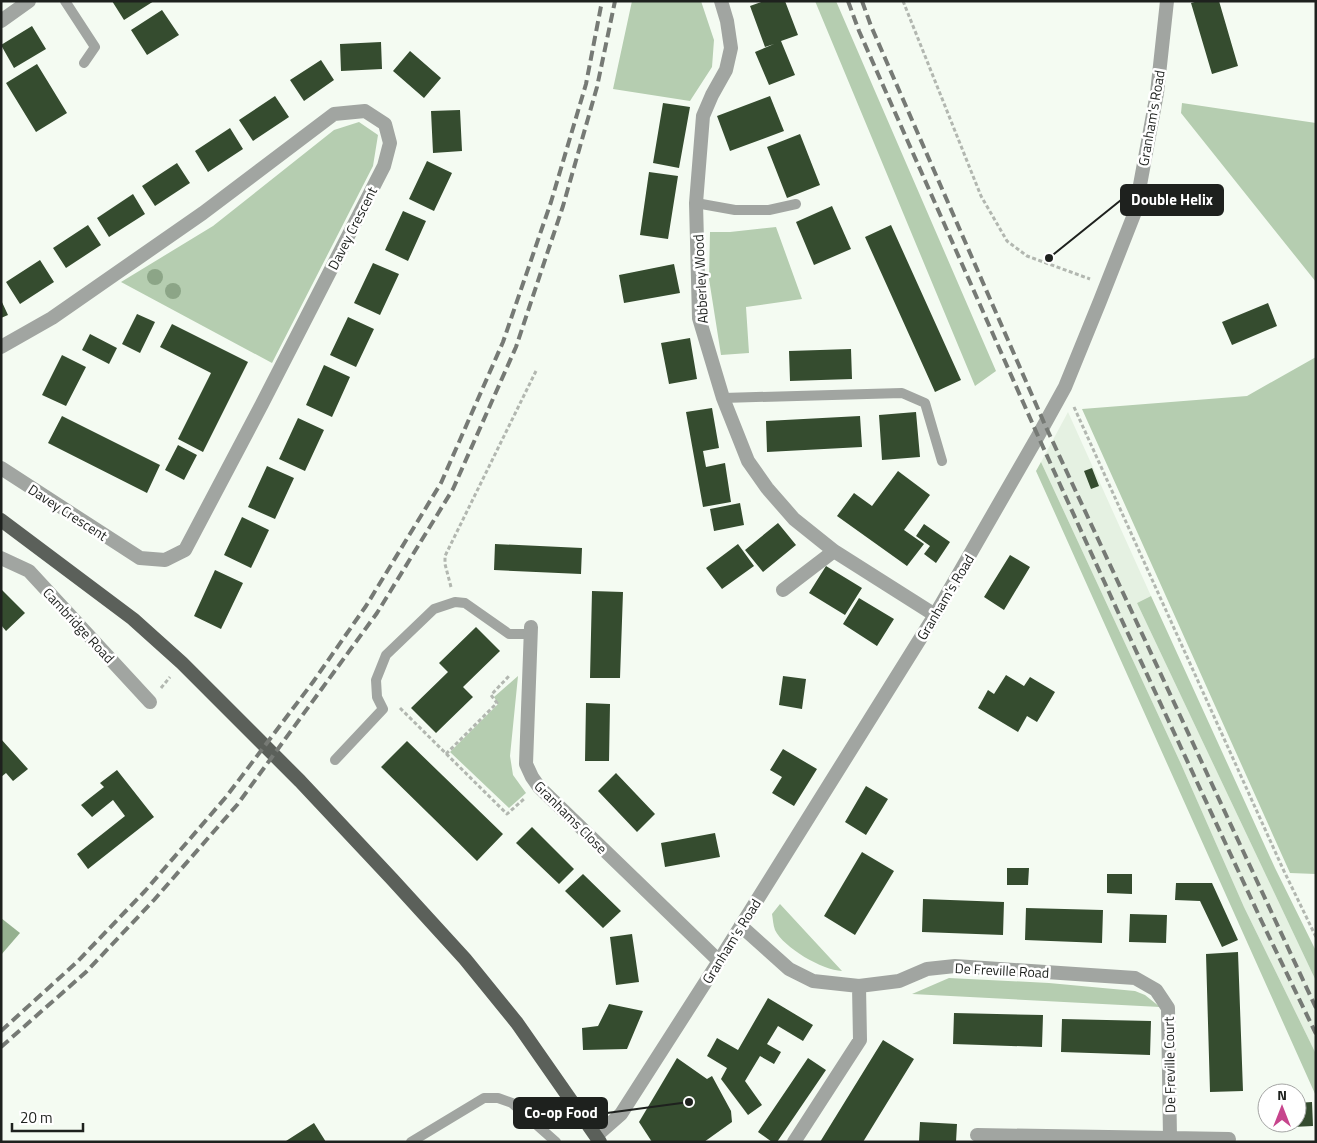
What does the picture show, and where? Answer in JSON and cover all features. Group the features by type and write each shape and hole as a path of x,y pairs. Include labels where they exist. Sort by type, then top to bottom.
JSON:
{"main road":[{"path":"1,520 132,619 182,663 300,781 465,959 517,1023 597,1140"}],"street":[{"path":"1,21 29,1"},
{"name":"Abberley Wood","path":"721,1 731,48 726,70 712,95 704,116 696,203 699,318 723,398 748,461 767,488 794,519 834,550 935,615"},
{"name":"Granham's Road","path":"597,1140 621,1114 935,615 1065,387 1135,212 1157,93 1167,1"},
{"name":"Davey Crescent","path":"1,347 52,318 179,229 334,114 365,111 385,124 390,144 384,166 185,550 165,560 140,558 1,468"},
{"path":"783,590 834,550"},
{"name":"Cambridge Road","path":"1,558 29,571 150,702"},
{"name":"Granhams Close","path":"530,631 526,764 532,777 539,786 719,961"},
{"name":"De Freville Road","path":"741,926 789,969 813,981 859,986 899,981 927,969 955,966 1135,978"},
{"name":"De Freville Court","path":"1135,978 1156,990 1168,1008 1170,1138"},
{"path":"794,1142 860,1040 859,986"},
{"path":"978,1135 1033,1139 1229,1139"}],"lane":[{"path":"65,1 95,47 84,63"},
{"path":"696,203 735,210 769,210 796,204"},
{"path":"723,398 902,393 925,403 942,461"},
{"path":"335,760 383,708 377,697 376,680 386,655 434,609 455,602 466,603 509,634 530,631"},
{"path":"412,1142 484,1098 498,1098 512,1103 556,1142"}],"path":[{"path":"903,1 981,196 1007,241 1027,256 1092,280"},
{"path":"455,602 444,564 445,556 536,371"},
{"path":"1065,387 1279,860 1316,937"},
{"path":"446,754 497,703 491,695 522,664 529,662"},
{"path":"150,702 182,663"},
{"path":"383,708 398,706 507,814 539,786"}],"shaded area":[{"path":"632,1 701,1 714,40 712,67 690,101 613,89"},
{"path":"815,1 836,1 996,371 975,386"},
{"path":"1182,103 1316,123 1316,282 1181,113"},
{"path":"359,122 378,135 373,166 272,363 121,282 213,226 334,130"},
{"path":"776,227 802,299 746,307 749,353 721,355 709,279 710,232 730,232"},
{"path":"1316,357 1316,874 1290,873 1082,409 1247,396"},
{"path":"1068,412 1151,596 1137,603 1316,981 1316,1054 1244,907 1181,764 1041,462"},
{"path":"1041,462 1181,764 1244,907 1316,1054 1316,1096 1036,471"},
{"path":"1151,596 1275,868 1316,951 1316,981 1137,603"},
{"path":"518,676 510,756 513,775 526,793 509,808 450,752 498,704 494,697"},
{"path":"780,904 842,971 824,967 804,957 786,944 774,928 772,914"},
{"path":"1,918 20,933 1,955"},
{"path":"949,978 1049,983 1135,991 1145,995 1160,1007 912,994"}],"building":[{"path":"112,1 154,1 124,20"},
{"path":"764,1 785,1 798,35 781,41 795,75 769,85 755,52 774,44 765,47 750,6"},
{"path":"1219,1 1238,66 1212,74 1191,3"},
{"path":"162,10 179,35 147,55 131,30"},
{"path":"32,26 46,49 14,68 1,45"},
{"path":"381,42 382,69 341,71 340,44"},
{"path":"410,51 441,78 424,98 393,71"},
{"path":"321,60 334,80 304,101 290,80"},
{"path":"37,64 67,113 36,132 6,83"},
{"path":"275,96 289,117 253,141 239,120"},
{"path":"770,96 784,131 730,151 717,116"},
{"path":"663,103 690,107 679,168 653,163"},
{"path":"460,110 462,151 433,153 431,111"},
{"path":"230,128 243,149 208,172 195,151"},
{"path":"800,134 820,185 787,198 767,147"},
{"path":"427,161 452,173 434,211 409,199"},
{"path":"177,163 190,183 155,206 142,186"},
{"path":"649,172 678,176 668,239 640,235"},
{"path":"133,194 145,214 109,237 97,218"},
{"path":"832,206 851,249 814,265 796,222"},
{"path":"403,211 426,221 408,261 385,250"},
{"path":"88,225 101,245 66,268 53,248"},
{"path":"891,225 961,380 935,392 865,237"},
{"path":"40,260 54,282 20,304 6,282"},
{"path":"373,263 399,274 380,315 354,303"},
{"path":"674,264 680,293 624,303 619,275"},
{"path":"1,300 8,315 1,318"},
{"path":"1268,303 1277,326 1232,345 1222,322"},
{"path":"137,314 155,322 140,353 122,344"},
{"path":"348,317 374,329 356,367 330,355"},
{"path":"172,324 248,362 203,452 178,439 211,373 160,347"},
{"path":"90,334 117,348 109,364 82,350"},
{"path":"690,338 697,379 669,384 661,343"},
{"path":"851,349 852,379 790,381 789,351"},
{"path":"62,355 86,367 66,406 42,395"},
{"path":"324,365 350,377 332,417 306,405"},
{"path":"712,408 719,448 703,451 706,467 725,463 731,502 703,507 686,412"},
{"path":"916,412 920,457 882,460 879,415"},
{"path":"62,416 160,465 147,493 48,443"},
{"path":"860,416 862,447 767,452 766,421"},
{"path":"298,418 324,430 305,471 279,459"},
{"path":"178,445 197,455 184,480 165,470"},
{"path":"267,466 294,478 275,519 248,507"},
{"path":"1092,468 1099,486 1091,489 1084,471"},
{"path":"898,471 930,495 904,530 924,544 907,566 837,516 854,493 872,506"},
{"path":"740,503 744,525 714,531 710,509"},
{"path":"242,517 269,530 251,568 224,555"},
{"path":"778,523 796,545 763,572 745,550"},
{"path":"924,524 950,542 936,563 924,554 930,546 916,536"},
{"path":"495,544 582,548 581,574 494,570"},
{"path":"738,544 754,566 722,589 706,568"},
{"path":"1010,555 1030,567 1004,610 984,597"},
{"path":"826,566 862,588 845,615 809,593"},
{"path":"215,570 243,583 221,629 194,616"},
{"path":"1,589 25,613 6,631 1,625"},
{"path":"592,591 623,592 620,678 590,678"},
{"path":"859,598 894,619 877,646 843,624"},
{"path":"476,627 500,651 463,687 473,697 436,733 411,708 448,672 439,663"},
{"path":"1006,675 1024,686 1030,677 1055,692 1037,722 1027,716 1018,732 978,708 988,690 994,694"},
{"path":"783,676 806,679 802,709 779,705"},
{"path":"586,703 610,704 609,761 585,761"},
{"path":"1,739 28,769 13,781 6,773 1,777"},
{"path":"407,741 503,834 477,861 381,767"},
{"path":"783,749 817,769 794,806 772,793 782,777 770,770"},
{"path":"117,770 154,817 88,869 77,854 125,816 113,800 92,817 81,805 104,787 100,783"},
{"path":"616,773 655,814 637,832 598,791"},
{"path":"866,786 888,799 866,835 845,822"},
{"path":"532,827 574,869 559,884 516,843"},
{"path":"715,833 720,857 665,867 661,843"},
{"path":"862,852 894,871 855,935 824,916"},
{"path":"1007,868 1029,868 1028,885 1007,885"},
{"path":"583,874 621,911 603,928 565,891"},
{"path":"1107,874 1132,874 1132,894 1107,893"},
{"path":"1176,883 1212,883 1238,940 1222,947 1200,901 1175,900"},
{"path":"923,899 1004,902 1003,935 922,932"},
{"path":"1026,908 1103,910 1102,943 1025,940"},
{"path":"1130,914 1167,915 1166,943 1129,942"},
{"path":"632,934 639,982 616,985 610,937"},
{"path":"1238,952 1243,1091 1210,1092 1206,954"},
{"path":"768,998 813,1025 803,1041 778,1026 767,1044 781,1052 774,1064 760,1056 745,1081 762,1105 748,1115 721,1079 727,1068 707,1056 717,1038 738,1050"},
{"path":"609,1004 643,1011 627,1049 583,1050 582,1028 598,1026"},
{"path":"954,1013 1043,1015 1042,1047 953,1044"},
{"path":"1062,1019 1151,1021 1150,1055 1061,1052"},
{"path":"883,1040 914,1059 863,1142 820,1142"},
{"path":"677,1058 707,1079 712,1076 731,1111 732,1122 704,1142 652,1142 639,1122"},
{"path":"808,1058 826,1070 777,1142 772,1142 758,1132"},
{"path":"1307,1102 1312,1102 1313,1126 1307,1126"},
{"path":"920,1122 957,1124 956,1142 919,1142"},
{"path":"314,1123 326,1142 286,1141"}],"railway":[{"path":"1,1031 77,962 145,891 226,797 313,682 366,606 441,483 503,342 551,202 586,84 602,1"},
{"path":"1,1047 86,972 154,900 237,805 377,613 453,489 516,347 563,206 597,87 615,1"},
{"path":"848,1 859,31 1038,436 1262,922 1316,1034"},
{"path":"862,1 871,26 1045,425 1316,1008"}],"place":[{"name":"Double Helix","path":"1049,258"},
{"name":"Co-op Food","path":"689,1102"}]}
